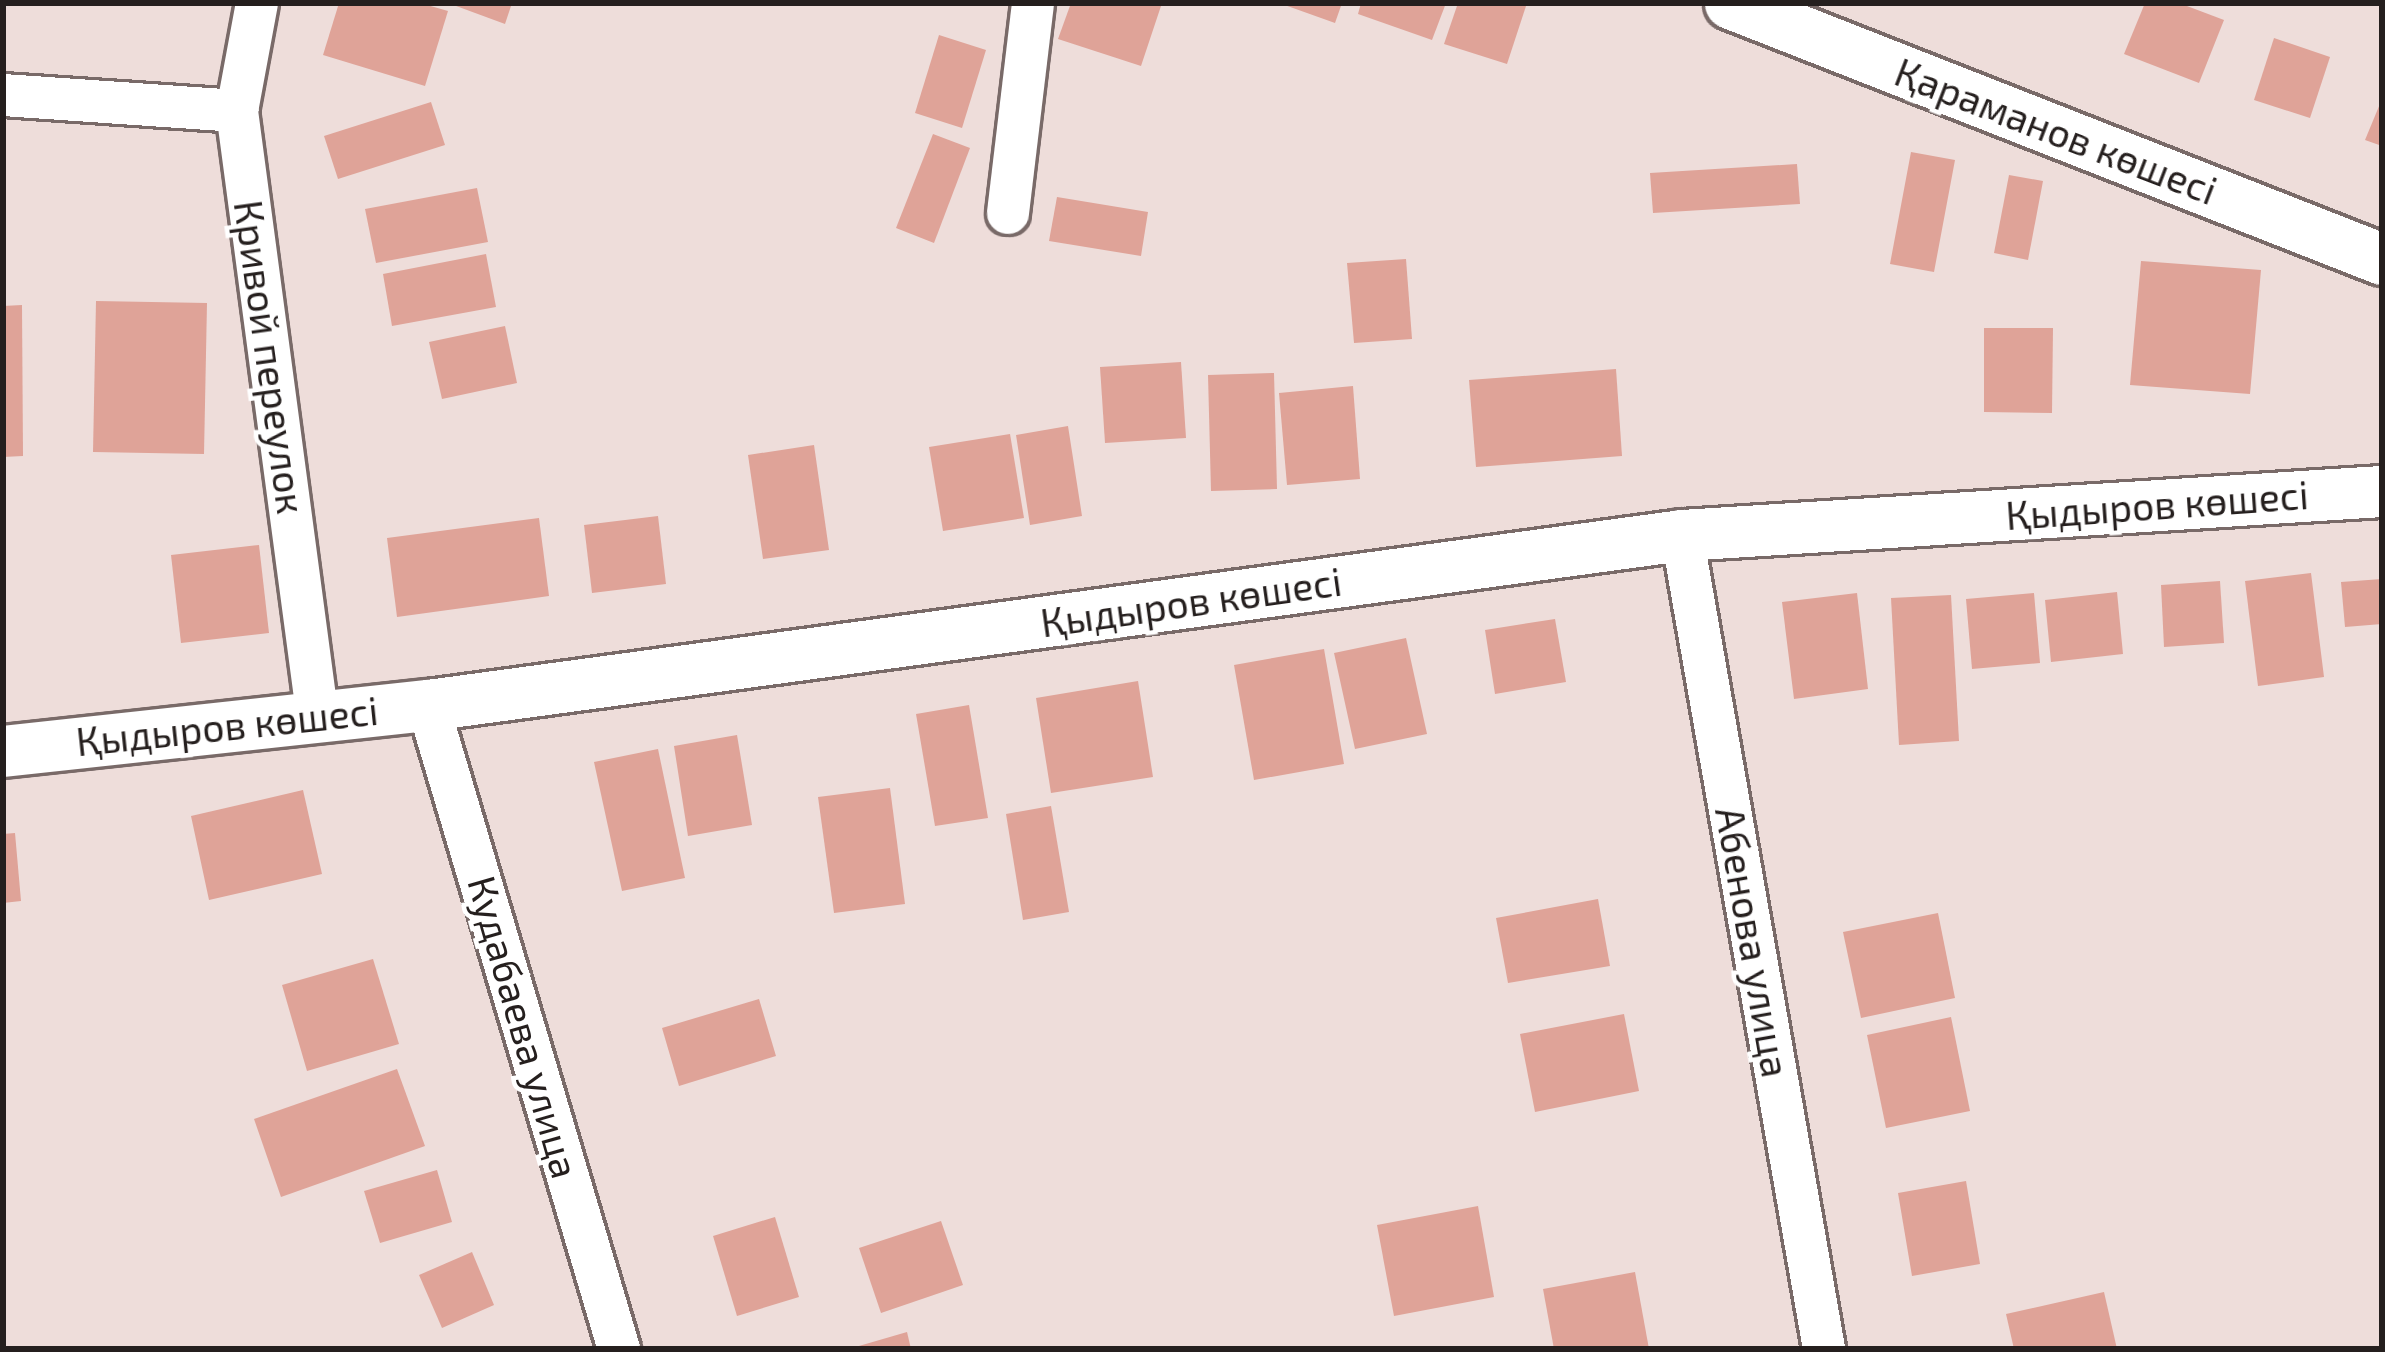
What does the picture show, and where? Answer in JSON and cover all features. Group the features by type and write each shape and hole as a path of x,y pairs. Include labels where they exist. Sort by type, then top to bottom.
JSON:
{"street":[{"name":"Кривой переулок","path":"257,3 237,111 317,712"},
{"path":"1007,213 1033,3"},
{"name":"Қараманов көшесі","path":"1730,3 2382,259"},
{"path":"3,95 237,111"},
{"name":"Қыдыров көшесі","path":"3,751 317,712 428,706 1682,535 2382,491"},
{"name":"Абенова улица","path":"1682,535 1824,1349"},
{"name":"Кудабаева улица","path":"428,706 619,1349"}],"building":[{"path":"339,3 420,3 448,11 425,86 323,55"},
{"path":"448,3 512,3 505,24"},
{"path":"1071,3 1162,3 1141,66 1058,39"},
{"path":"1279,3 1342,3 1335,23"},
{"path":"1361,3 1446,3 1432,40 1358,14"},
{"path":"1458,3 1527,3 1507,64 1444,44"},
{"path":"2145,3 2179,3 2224,20 2199,83 2124,54"},
{"path":"939,35 986,50 962,128 915,113"},
{"path":"2274,38 2330,57 2310,118 2254,100"},
{"path":"2382,99 2382,146 2365,140"},
{"path":"431,102 445,145 338,179 324,136"},
{"path":"933,134 970,148 934,243 896,228"},
{"path":"1911,152 1955,160 1934,272 1890,264"},
{"path":"1797,164 1800,204 1653,213 1650,173"},
{"path":"2009,175 2043,181 2028,260 1994,253"},
{"path":"477,188 488,242 376,263 365,209"},
{"path":"1057,197 1148,212 1141,256 1049,241"},
{"path":"486,254 496,307 392,326 383,274"},
{"path":"1406,259 1412,339 1354,343 1347,263"},
{"path":"2141,261 2261,270 2250,394 2130,385"},
{"path":"96,301 207,303 204,454 93,452"},
{"path":"22,305 23,456 3,457 3,306"},
{"path":"505,326 517,383 442,399 429,342"},
{"path":"1984,328 2053,328 2052,413 1984,412"},
{"path":"1181,362 1186,438 1105,443 1100,367"},
{"path":"1616,369 1622,456 1476,467 1469,380"},
{"path":"1274,373 1277,489 1211,491 1208,375"},
{"path":"1353,386 1360,479 1287,485 1279,393"},
{"path":"1068,426 1082,516 1030,525 1016,435"},
{"path":"1010,434 1024,518 943,531 929,447"},
{"path":"814,445 829,550 763,559 748,455"},
{"path":"658,516 666,584 592,593 584,525"},
{"path":"539,518 549,596 397,617 387,538"},
{"path":"259,545 269,633 181,643 171,555"},
{"path":"2311,573 2324,677 2258,686 2245,581"},
{"path":"2382,579 2382,624 2345,627 2341,582"},
{"path":"2220,581 2224,643 2164,647 2161,585"},
{"path":"2117,592 2123,654 2051,662 2045,600"},
{"path":"1857,593 1868,689 1794,699 1782,602"},
{"path":"2034,593 2040,663 1972,669 1966,599"},
{"path":"1951,595 1959,741 1899,745 1891,598"},
{"path":"1555,619 1566,682 1495,694 1485,630"},
{"path":"1406,638 1427,734 1355,749 1334,653"},
{"path":"1324,649 1344,764 1254,780 1234,665"},
{"path":"1138,681 1153,777 1051,793 1036,698"},
{"path":"969,705 988,818 935,826 916,714"},
{"path":"737,735 752,825 688,836 674,746"},
{"path":"658,749 685,878 622,891 594,762"},
{"path":"890,788 905,904 834,913 818,797"},
{"path":"303,790 322,874 209,900 191,816"},
{"path":"1051,806 1069,912 1023,920 1006,814"},
{"path":"15,833 21,901 3,903 3,834"},
{"path":"1598,899 1610,966 1508,983 1496,918"},
{"path":"1938,913 1955,998 1861,1018 1843,932"},
{"path":"373,959 399,1044 307,1071 282,985"},
{"path":"759,999 776,1056 679,1086 662,1028"},
{"path":"1624,1014 1639,1091 1535,1112 1520,1034"},
{"path":"1951,1017 1970,1111 1886,1128 1867,1035"},
{"path":"397,1069 425,1146 281,1197 254,1119"},
{"path":"437,1170 452,1222 380,1243 364,1191"},
{"path":"1966,1181 1980,1264 1912,1276 1898,1193"},
{"path":"1478,1206 1494,1297 1394,1316 1377,1225"},
{"path":"775,1217 799,1297 737,1316 713,1236"},
{"path":"941,1221 963,1285 881,1313 859,1248"},
{"path":"472,1252 494,1305 442,1328 419,1275"},
{"path":"1635,1272 1649,1349 1554,1349 1543,1289"},
{"path":"2104,1292 2117,1349 2014,1349 2006,1314"},
{"path":"907,1332 911,1349 852,1349 852,1348"}]}
